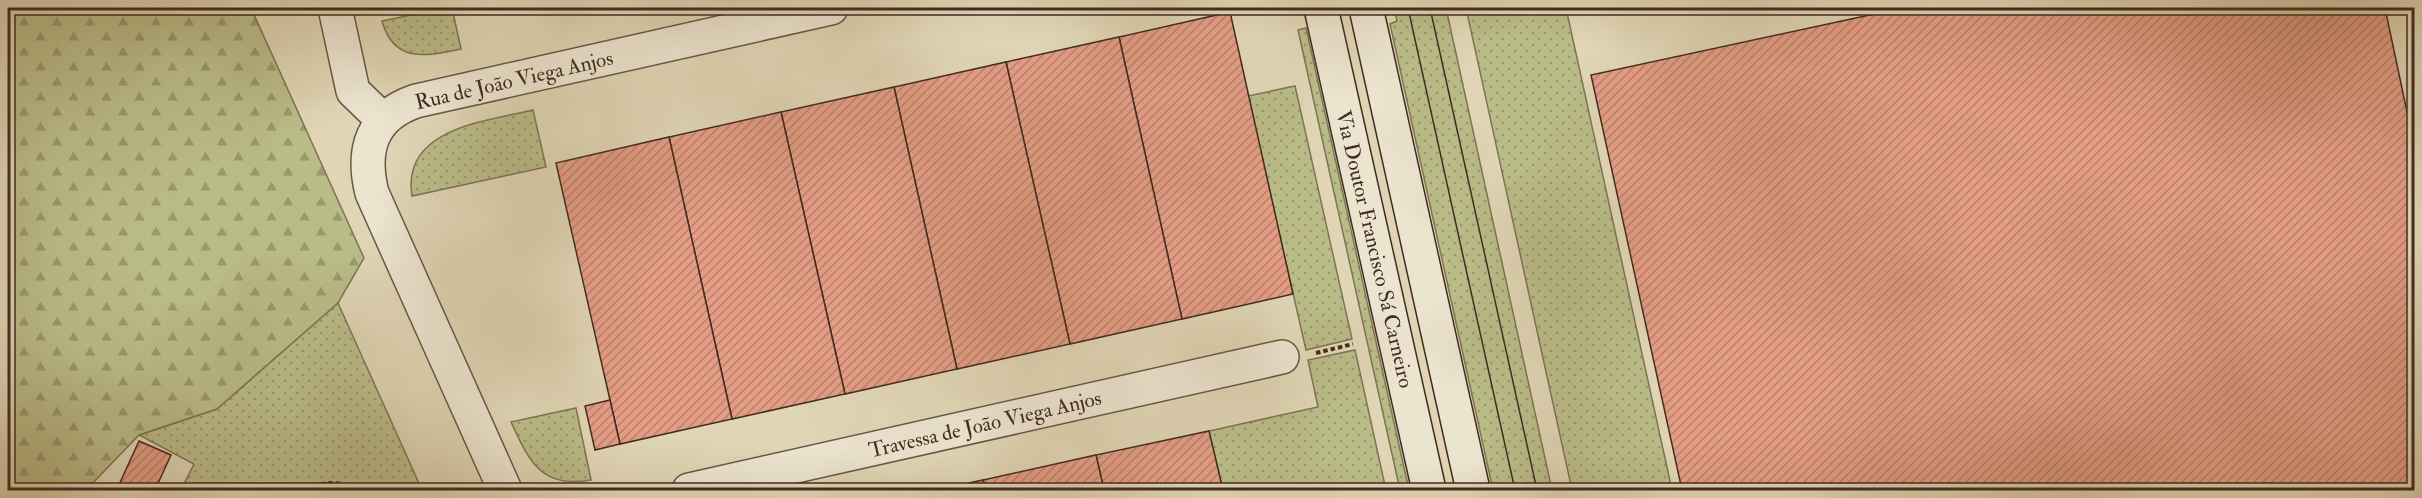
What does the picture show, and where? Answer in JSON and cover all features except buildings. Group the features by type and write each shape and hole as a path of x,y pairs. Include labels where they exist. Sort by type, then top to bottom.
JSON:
{"street":[{"path":"335,8 353,90 383,120 374,135 368,158 372,193 505,490"},
{"name":"Rua de João Viega Anjos","path":"383,120 400,106 416,101 831,8"},
{"name":"Via Doutor Francisco Sá Carneiro","path":"1321,8 1429,490"},
{"name":"Via Doutor Francisco Sá Carneiro","path":"1366,8 1473,490"},
{"name":"Travessa de João Viega Anjos","path":"689,490 1294,356"}],"path":[{"path":"1294,356 1353,344"},
{"path":"299,490 321,483 342,483 357,490"}],"green space":[{"path":"8,8 251,8 364,258 338,303 217,409 139,435 86,490 8,490"},
{"path":"452,8 461,49 424,55 403,51 387,35 382,21"},
{"path":"1394,8 1446,8 1552,490 1493,490 1390,24 1397,21"},
{"path":"1466,8 1566,8 1672,490 1572,490"},
{"path":"1306,28 1409,490 1400,490 1298,30"},
{"path":"1295,86 1352,339 1306,350 1248,96"},
{"path":"533,110 546,167 412,196 412,173 420,155 433,142 472,124"},
{"path":"338,303 422,490 181,490 194,464 139,435 217,409"},
{"path":"1355,350 1386,490 1223,490 1209,431 1318,407 1308,360"},
{"path":"576,408 591,480 574,482 548,476 539,469 524,449 511,422"}],"tram line":[{"path":"1408,8 1515,490"},
{"path":"1430,8 1537,490"}]}
